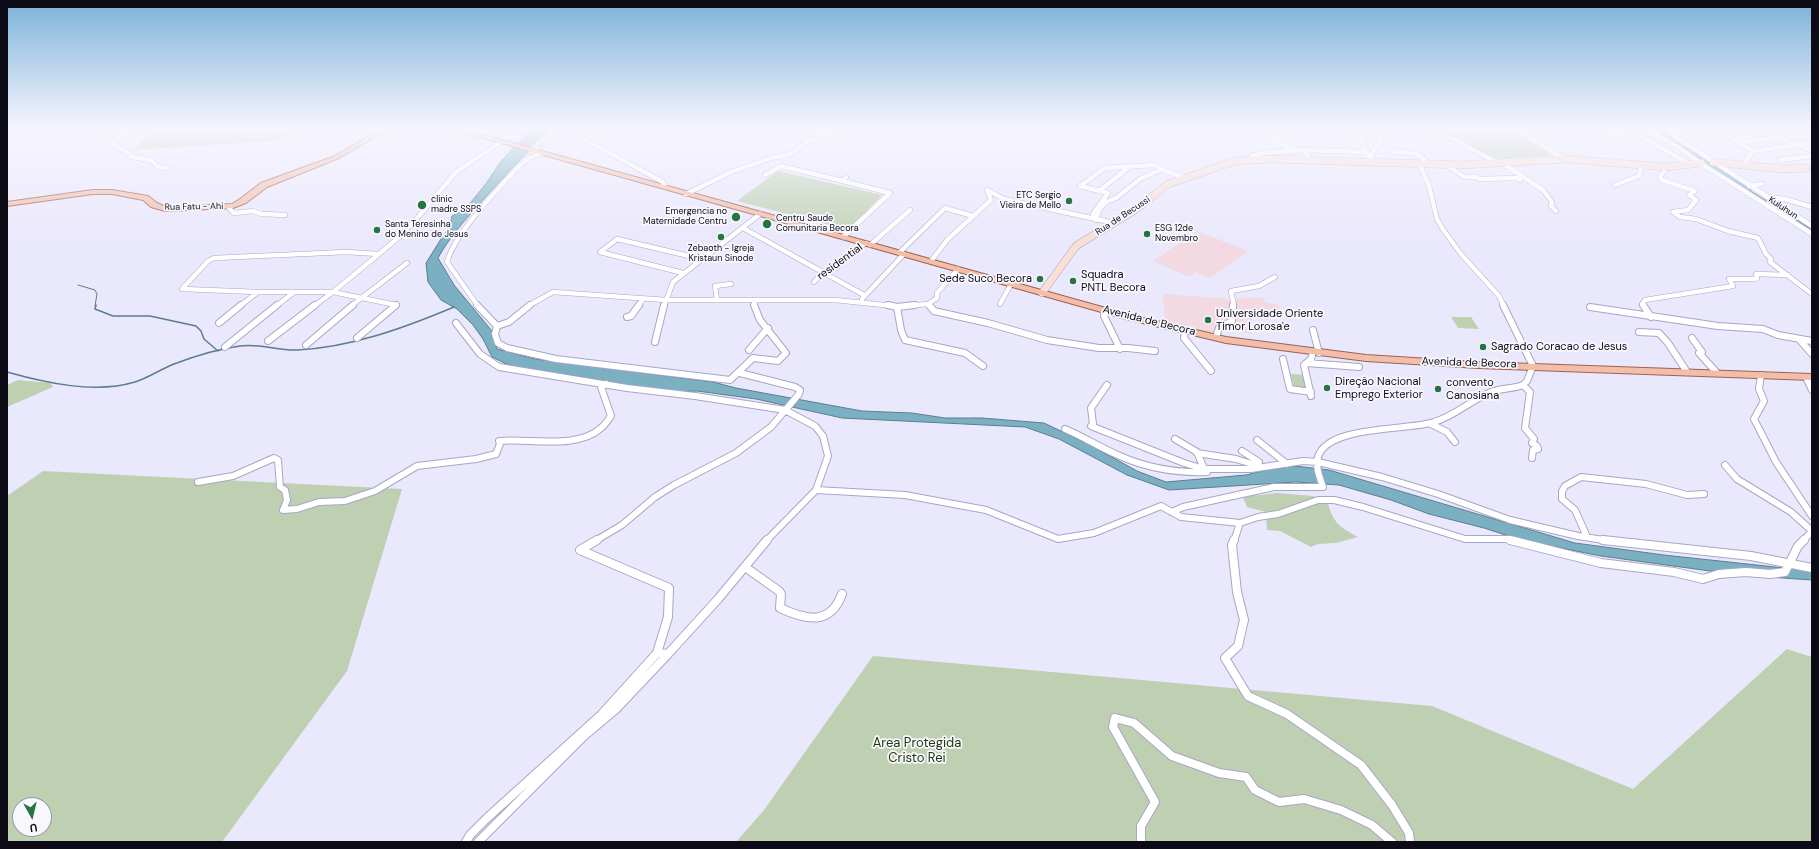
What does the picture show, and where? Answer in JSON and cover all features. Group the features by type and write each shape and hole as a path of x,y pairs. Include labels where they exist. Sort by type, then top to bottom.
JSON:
{"main road":[{"name":"Rua Fatu - Ahi","path":"7,204 106,192 139,196 149,199 154,205 165,209 228,207 244,201 264,186 311,167"},
{"name":"Avenida de Becora","path":"591,167 1106,310 1216,337 1316,352 1423,362 1809,377"}],"street":[{"path":"158,167 168,168"},
{"path":"268,341 380,254 419,216 456,172 465,167"},
{"path":"497,326 475,303 447,262 447,257 460,238 517,167"},
{"path":"635,167 663,182 665,187"},
{"path":"686,194 731,172 746,167"},
{"path":"765,175 780,167"},
{"path":"784,167 890,193 843,237"},
{"path":"1096,220 1093,214 1108,193 1080,186 1105,168 1122,167"},
{"path":"1099,191 1129,167"},
{"path":"1096,220 1099,210 1106,202 1116,198 1140,179 1155,173 1160,169 1157,167"},
{"name":"Rua de Becussi","path":"1042,292 1076,246 1142,205 1168,184 1216,167"},
{"path":"1172,512 1182,507 1252,490 1286,486 1323,487 1318,473 1318,462 1320,451 1329,443 1341,437 1378,430 1431,424 1450,416 1492,392 1523,385 1527,382 1533,366 1499,296 1461,254 1437,220 1429,186 1421,167"},
{"path":"1450,167 1465,177 1476,177 1480,179 1518,178 1520,180"},
{"path":"1506,167 1544,190 1552,202 1551,206 1556,211"},
{"path":"1615,185 1639,176 1642,167 1644,167"},
{"name":"Rua de Becussi","path":"1657,167 1663,167"},
{"path":"1663,167 1664,171 1660,177 1662,180 1695,192 1689,195 1696,200 1688,210 1673,212 1680,217 1696,219 1728,231 1758,238 1766,254 1771,259 1770,262 1812,294"},
{"path":"1703,167 1812,234"},
{"name":"Kuluhun","path":"1720,167 1812,226"},
{"name":"Rua de Becussi","path":"1758,167 1771,169 1811,169"},
{"path":"843,181 846,177"},
{"path":"1749,186 1762,184"},
{"path":"931,261 948,239 991,200 985,190 988,190 1004,199 1114,223"},
{"path":"1766,197 1785,199 1812,207"},
{"path":"228,207 234,213 253,211 262,214 286,215"},
{"path":"861,302 864,295 945,208 973,216"},
{"name":"residential","path":"814,282 825,272 836,268 850,254 868,244 910,210"},
{"path":"655,342 656,330 661,322 666,300 673,282 760,214"},
{"path":"743,228 825,272 864,295"},
{"path":"683,273 600,252 617,239 702,259"},
{"path":"357,338 396,305 333,292 294,293 182,289 208,261 214,258 346,252 380,254"},
{"path":"306,345 361,298 407,263"},
{"path":"497,326 509,322 530,305 553,292 666,300 861,302 897,307 928,304 937,298 938,293 958,269"},
{"path":"1651,317 1642,304 1646,300 1721,289 1733,286 1729,279 1754,279 1757,278 1756,274 1788,275"},
{"path":"1216,337 1219,328 1232,321 1235,314 1233,299 1230,293 1231,291 1257,286 1271,281 1275,276"},
{"path":"717,300 715,286 731,284"},
{"path":"1000,304 1011,284"},
{"path":"218,323 258,292"},
{"path":"225,347 248,327 294,293"},
{"path":"627,317 631,316 643,299"},
{"path":"497,326 494,334 498,343 506,348 556,359 730,380 740,373 744,366 753,358 778,361 786,353 768,328 757,317 753,304 755,300"},
{"path":"928,304 934,311 1047,340 1099,348 1155,350"},
{"path":"897,307 900,330 905,340 964,353 975,359 983,366"},
{"path":"1590,307 1651,317 1681,319 1718,326 1764,329 1778,335 1812,341"},
{"path":"1106,310 1104,316 1120,348"},
{"path":"456,323 472,346 490,363 499,367 606,384 787,409 815,426 824,436 828,456 816,490 773,533 668,654 616,709 584,736 478,842"},
{"path":"749,350 768,328"},
{"path":"1185,330 1184,338 1210,371"},
{"path":"1283,359 1290,389 1311,394 1304,365 1316,352 1313,330"},
{"path":"1639,332 1659,333 1668,343 1687,372"},
{"path":"1692,338 1702,352 1699,353 1717,373"},
{"path":"1799,339 1812,354"},
{"path":"1307,363 1359,367"},
{"path":"466,842 470,835 487,818 601,715 657,653 668,617 669,588 580,550 622,525 646,504 674,485 736,453 771,427 799,394 800,390 795,387 740,373"},
{"path":"1761,375 1759,389 1764,401 1754,419 1756,426 1776,462 1812,516"},
{"path":"1809,377 1812,390"},
{"path":"198,482 234,476 274,458 278,460 280,466 280,487 285,490 287,500 283,510 297,509 319,502 345,501 375,491 417,466 476,459 496,454 500,444 499,441 526,438 553,442 588,436 600,429 611,416 601,387 606,384"},
{"path":"1107,385 1091,408 1093,424 1090,426 1155,450 1205,471"},
{"path":"1523,385 1530,392 1525,428 1534,439 1532,443 1537,446 1538,449 1533,450 1532,458"},
{"path":"1431,424 1447,432 1455,442"},
{"path":"1065,429 1128,460 1169,471 1192,474 1205,471 1258,468 1303,461 1318,462 1382,477 1438,494 1510,520 1588,537 1617,542 1751,556 1812,568"},
{"path":"1175,439 1198,454 1236,459 1255,465 1259,462 1242,451"},
{"path":"1257,440 1287,464"},
{"path":"1198,454 1205,471"},
{"path":"816,490 905,495 986,510 1058,539 1094,533 1161,506 1181,517 1240,523 1258,517 1278,514 1318,500 1334,500 1370,509 1465,539 1507,539 1601,563 1674,572 1703,579 1719,574 1746,572 1770,574 1785,572 1798,546 1812,531 1798,518 1738,481 1727,471 1725,465"},
{"path":"1588,537 1575,510 1562,499 1562,492 1566,486 1581,477 1646,484 1687,495 1704,494"},
{"path":"1240,523 1232,545 1237,592 1244,620 1238,646 1225,658 1248,696 1287,714 1361,765 1399,816 1409,833 1410,842"},
{"path":"745,567 753,574 777,588 781,594 780,608 786,611 809,617 827,616 836,611 842,594"},
{"path":"657,653 668,654"},
{"path":"1141,842 1139,836 1142,825 1154,802 1113,727 1114,718 1134,723 1172,756 1219,773 1246,777 1254,790 1279,802 1304,799 1341,810 1372,825 1392,842"}],"shaded area":[{"path":"1197,231 1248,251 1210,278 1196,272 1190,277 1153,261"},
{"name":"Universidade Oriente Timor Lorosa'e","path":"1163,294 1233,299 1262,297 1266,303 1277,304 1283,313 1253,314 1251,334 1241,332 1241,330 1219,328 1216,337 1165,325"}],"green space":[{"path":"778,171 882,195 849,230 737,201"},
{"path":"1451,317 1471,317 1479,329 1458,328"},
{"path":"1291,374 1304,375 1307,388 1294,387"},
{"path":"18,380 50,383 53,387 7,407 7,385"},
{"path":"43,471 402,489 347,671 222,842 7,842 7,496"},
{"path":"1277,493 1313,496 1328,504 1335,521 1358,537 1336,543 1318,544 1311,547 1280,531 1267,530 1266,512 1247,507 1243,497"},
{"name":"Area Protegida Cristo Rei","path":"1787,649 1812,657 1812,842 736,842 764,810 873,656 1432,706 1633,789"}],"water":[{"path":"497,167 514,167 453,235 438,258 454,285 492,331 497,349 535,359 713,382 736,388 862,411 912,413 945,418 982,418 1044,423 1090,445 1137,471 1166,482 1246,475 1286,465 1329,470 1575,543 1664,555 1812,571 1812,580 1739,575 1601,556 1521,540 1484,528 1429,514 1391,500 1339,485 1296,482 1169,490 1127,475 1059,439 1025,427 842,418 756,399 697,391 675,392 618,385 581,377 515,368 492,357 483,339 473,325 457,309 441,300 428,282 426,263 450,227 452,216 467,207"},
{"path":"1710,167 1717,167 1750,188 1751,191 1812,229 1812,233"}],"waterway":[{"path":"78,285 95,290 97,294 95,306"},
{"path":"96,305 95,309 113,316 150,316 196,326 201,331 204,339 217,350"},
{"path":"217,350 247,345 291,350 338,345 358,341 397,329 454,307"},
{"path":"7,372 71,386 104,387 135,382 174,364 217,350"}],"place":[{"name":"ETC Sergio Vieira de Mello","path":"1069,201"},
{"name":"clinic madre SSPS","path":"422,205"},
{"name":"Emergencia no Maternidade Centru","path":"736,217"},
{"name":"Centru Saude Comunitaria Becora","path":"767,224"},
{"name":"Santa Teresinha do Menino de Jesus","path":"377,230"},
{"name":"ESG 12de Novembro","path":"1147,234"},
{"name":"Zebaoth - Igreja Kristaun Sinode","path":"721,237"},
{"name":"Sede Suco Becora","path":"1040,279"},
{"name":"Squadra PNTL Becora","path":"1073,281"},
{"name":"Universidade Oriente Timor Lorosa'e","path":"1208,320"},
{"name":"Sagrado Coracao de Jesus","path":"1483,347"},
{"name":"Direção Nacional Emprego Exterior","path":"1327,388"},
{"name":"convento Canosiana","path":"1438,389"}]}
